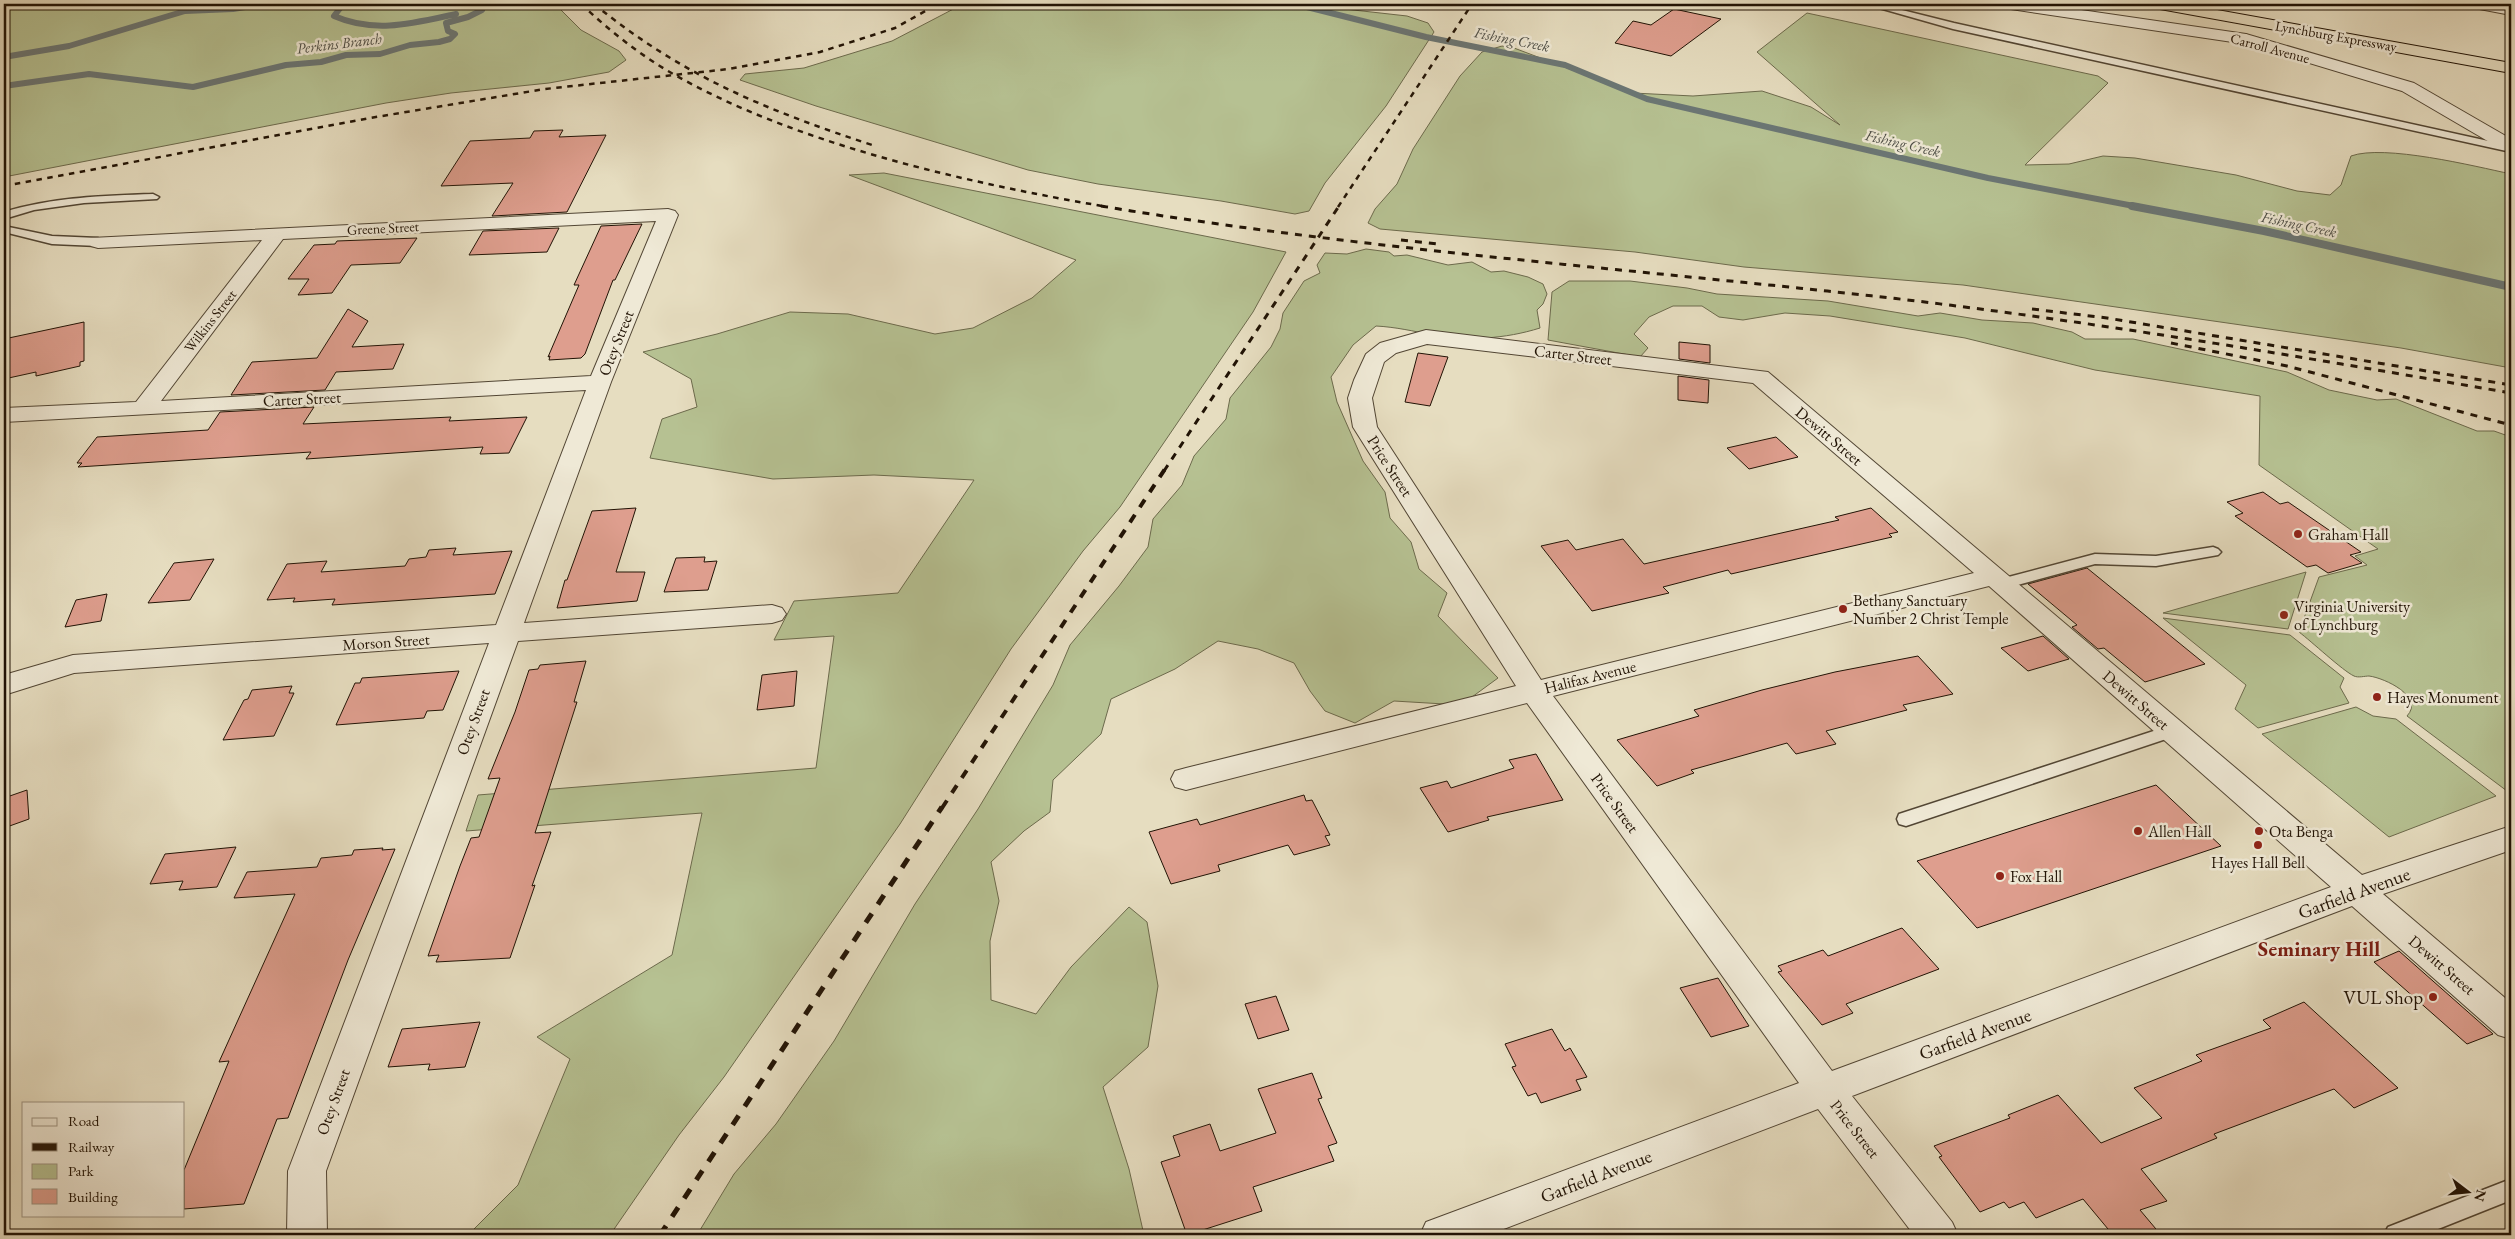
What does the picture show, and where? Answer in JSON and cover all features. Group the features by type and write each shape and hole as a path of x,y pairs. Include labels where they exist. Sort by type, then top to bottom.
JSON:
{"highway":[{"name":"Lynchburg Expressway","path":"2160,4 2511,68"},
{"name":"Lynchburg Expressway","path":"2206,4 2511,60"},
{"path":"2246,39 2511,80"}],"street":[{"name":"Carroll Avenue","path":"2010,4 2246,39 2408,87 2430,97 2475,128 2511,148"},
{"path":"2474,4 2511,10"},
{"name":"Greene Street","path":"98,242 668,215"},
{"name":"Otey Street","path":"307,1235 307,1171 600,382 668,215"},
{"name":"Wilkins Street","path":"143,409 278,233"},
{"name":"Carter Street","path":"1388,348 1426,337 1760,377"},
{"name":"Price Street","path":"1388,348 1374,360 1364,380 1360,398 1365,427 1534,691 1825,1090 1938,1235"},
{"name":"Dewitt Street","path":"1760,377 1998,580 2511,1024"},
{"name":"Carter Street","path":"4,414 143,409 600,382"},
{"name":"Halifax Avenue","path":"1186,780 1534,691 1998,580"},
{"name":"Morson Street","path":"4,684 73,664 772,614"},
{"name":"Garfield Avenue","path":"1440,1235 2358,891 2511,838"}],"lane":[{"path":"1869,4 1953,26 2511,148"},
{"path":"4,216 33,207 84,200 153,197"},
{"path":"4,229 52,240 98,242"},
{"path":"1998,580 2095,559 2156,560 2213,552"},
{"path":"1906,819 2172,731"},
{"path":"2396,1235 2511,1189"}],"green space":[{"path":"4,4 555,4 581,30 619,51 626,60 609,72 549,83 451,93 386,103 4,177"},
{"path":"963,4 1300,4 1407,16 1428,23 1434,32 1386,106 1325,183 1309,211 1295,214 1221,201 1098,184 1028,170 816,106 740,80 745,74 804,68 892,41"},
{"path":"1807,13 2098,76 2108,83 2025,165 2069,164 2103,156 2135,158 2236,175 2297,191 2330,195 2341,185 2351,156 2366,153 2406,154 2511,174 2511,368 2401,348 1963,285 1744,267 1635,252 1380,229 1368,223 1375,209 1397,184 1413,149 1460,76 1482,52 1502,46 1514,48 1633,93 1693,96 1762,91 1811,107 1840,125 1757,52"},
{"path":"884,173 1286,252 1253,312 1120,507 1083,551 1011,649 900,824 724,1077 679,1135 610,1235 468,1235 518,1185 570,1059 537,1037 672,955 702,813 466,831 478,795 816,768 834,636 774,640 794,601 898,593 974,480 874,475 773,479 650,458 662,419 697,407 691,379 643,352 717,334 790,312 848,314 935,334 973,328 1032,298 1076,260 849,175"},
{"path":"1366,249 1389,252 1394,256 1407,255 1448,265 1472,262 1491,272 1504,271 1528,277 1543,284 1547,294 1543,304 1537,310 1540,328 1513,335 1460,338 1376,326 1353,345 1331,377 1337,402 1363,461 1385,492 1390,518 1411,542 1419,569 1447,593 1438,616 1498,678 1461,705 1394,701 1355,723 1325,711 1310,691 1294,663 1258,649 1218,641 1175,669 1111,699 1101,734 1053,780 1050,812 1024,831 991,862 999,901 990,941 991,1000 1036,1014 1071,967 1129,907 1147,922 1158,986 1148,1047 1103,1087 1129,1169 1144,1235 697,1235 734,1174 776,1124 834,1041 915,904 978,809 1053,685 1070,645 1119,586 1148,547 1153,519 1182,485 1194,456 1226,419 1230,398 1271,347 1280,329 1283,313 1304,281 1320,273 1317,265 1325,253 1347,254"},
{"path":"1569,281 1630,281 1687,288 1717,294 1828,301 1918,316 1940,313 1982,320 2033,323 2072,332 2085,339 2133,339 2287,372 2329,390 2377,400 2396,399 2477,431 2494,431 2511,437 2511,794 2407,716 2411,709 2411,702 2401,690 2384,680 2369,676 2354,676 2299,632 2319,577 2367,565 2355,556 2378,549 2259,465 2260,396 2095,370 1965,338 1830,316 1785,313 1743,320 1719,317 1702,306 1673,306 1649,317 1634,334 1648,348 1640,357 1548,340 1552,292"},
{"path":"2306,572 2288,629 2163,613"},
{"path":"2163,618 2290,635 2344,678 2340,687 2349,703 2258,728 2235,709 2246,685"},
{"path":"2356,707 2373,716 2396,719 2496,796 2389,837 2262,734"}],"building":[{"path":"1674,9 1721,19 1671,56 1615,43 1633,21 1651,25"},
{"path":"563,130 559,137 606,135 567,212 492,216 513,183 441,186 470,141 530,138 534,131"},
{"path":"642,224 615,280 613,280 585,354 581,358 549,360 550,356 548,357 579,285 574,285 601,226"},
{"path":"559,228 547,252 469,255 483,231"},
{"path":"417,238 400,263 351,265 332,293 298,295 309,279 288,279 314,245 335,244 337,241"},
{"path":"348,309 368,321 352,347 404,344 393,369 336,372 325,390 231,395 252,362 317,358"},
{"path":"84,322 84,361 80,362 80,366 36,376 36,372 4,379 4,339"},
{"path":"1679,342 1710,345 1710,363 1679,359"},
{"path":"1418,353 1448,357 1430,406 1405,402"},
{"path":"1678,376 1709,380 1708,403 1678,400"},
{"path":"314,407 303,424 451,417 449,421 527,417 509,453 480,454 483,447 306,459 311,452 78,467 82,463 77,463 97,437 208,430 220,412"},
{"path":"1776,437 1798,457 1749,469 1727,448"},
{"name":"Graham Hall","path":"2263,492 2280,504 2288,502 2361,552 2350,555 2362,563 2328,573 2316,565 2307,567 2235,516 2243,513 2227,502"},
{"path":"636,508 616,572 645,572 637,601 557,608 565,580 567,580 592,511"},
{"path":"1871,508 1898,532 1889,534 1892,537 1731,574 1728,570 1663,587 1669,593 1592,611 1541,546 1568,540 1576,550 1623,539 1644,564 1839,520 1835,517"},
{"path":"456,548 453,555 512,551 495,594 332,605 335,599 293,602 295,598 267,600 287,564 327,561 321,572 405,566 409,559 426,557 429,550"},
{"path":"705,557 704,562 717,561 708,590 664,592 676,558"},
{"path":"214,559 190,600 148,603 174,563"},
{"path":"2087,568 2205,664 2145,682 2104,648 2098,649 2072,627 2077,625 2028,584"},
{"path":"107,594 101,621 65,627 76,600"},
{"path":"2043,636 2069,659 2028,671 2001,648"},
{"path":"1918,656 1953,694 1903,705 1907,710 1826,731 1836,744 1796,754 1787,743 1691,770 1694,773 1657,786 1617,740 1699,716 1694,710 1762,690 1835,672"},
{"path":"586,661 574,702 577,702 535,833 551,832 510,958 436,962 439,955 428,956 471,838 479,837 500,778 488,779 515,712 529,670 538,669 540,665"},
{"path":"459,671 443,710 427,711 424,718 336,725 355,683 360,683 362,678"},
{"path":"797,671 794,706 757,710 762,675"},
{"path":"292,686 289,693 294,693 274,736 223,740 244,700 248,699 252,690"},
{"path":"1536,754 1563,800 1487,817 1489,820 1448,832 1420,788 1447,781 1451,788 1514,768 1509,760"},
{"path":"2156,785 2221,846 1977,928 1917,861"},
{"path":"27,790 29,819 4,828 4,798"},
{"path":"1304,795 1306,801 1312,800 1330,835 1325,836 1330,845 1294,855 1288,845 1218,865 1220,871 1171,884 1149,832 1197,819 1200,825"},
{"path":"236,847 217,887 179,890 183,881 150,884 165,854"},
{"path":"395,849 348,960 288,1118 277,1119 244,1204 185,1209 185,1168 229,1061 219,1062 295,894 234,898 247,872 317,867 321,858 352,855 354,850"},
{"path":"1902,928 1939,969 1846,1004 1853,1013 1822,1025 1778,972 1782,971 1778,966 1823,950 1828,956"},
{"name":"VUL Shop","path":"2399,951 2493,1034 2467,1044 2374,962"},
{"path":"1718,978 1749,1026 1711,1037 1680,988"},
{"path":"1276,996 1289,1030 1258,1039 1245,1004"},
{"path":"2304,1002 2398,1088 2354,1108 2334,1089 2214,1134 2217,1138 2141,1169 2167,1201 2140,1210 2161,1235 2113,1235 2083,1199 2036,1218 2024,1202 2009,1208 2004,1202 1980,1212 1939,1157 1942,1156 1934,1146 2010,1118 2008,1115 2058,1095 2101,1143 2162,1118 2134,1088 2202,1061 2196,1055 2271,1028 2263,1020"},
{"path":"480,1022 465,1067 428,1070 430,1064 388,1067 402,1029"},
{"path":"1552,1029 1565,1051 1570,1048 1587,1077 1576,1080 1581,1090 1541,1103 1536,1093 1528,1096 1512,1067 1516,1066 1505,1044"},
{"path":"1312,1073 1322,1098 1318,1099 1337,1143 1328,1146 1334,1161 1253,1187 1262,1211 1187,1235 1161,1162 1180,1156 1173,1136 1210,1124 1220,1151 1276,1133 1258,1089"}],"waterway":[{"name":"Perkins Branch","path":"4,57 69,46 185,11 233,9 263,4"},
{"name":"Perkins Branch","path":"335,4 341,7 334,16 364,25 395,25 456,14"},
{"name":"Fishing Creek","path":"1295,4 1426,37 1565,65 1647,99 1988,178 2139,207"},
{"name":"Perkins Branch","path":"4,86 89,74 193,87 286,65 321,62 346,55 380,54 410,45 439,42 450,39 455,34 448,31 446,23 468,17 482,10"},
{"name":"Fishing Creek","path":"2132,206 2264,231 2511,287"}],"railway":[{"path":"581,4 623,40 675,75"},
{"path":"594,4 627,30 695,73"},
{"path":"695,73 729,69 820,52 895,28 938,4"},
{"path":"1338,207 1472,4"},
{"path":"675,75 695,73"},
{"path":"695,73 727,89 798,119 875,146"},
{"path":"4,186 370,118 545,89 675,75"},
{"path":"675,75 717,97 770,120 825,140 940,173 1108,207"},
{"path":"1101,206 1319,237"},
{"path":"1319,237 1339,206"},
{"path":"1164,471 1319,237"},
{"path":"1319,237 1490,257 1882,297 2040,317 2354,366 2511,393"},
{"path":"1401,240 1438,244"},
{"path":"2032,309 2107,318 2511,385"},
{"path":"2171,343 2287,366 2511,425"},
{"path":"942,808 1165,469"},
{"path":"660,1235 942,807"}],"place":[{"name":"Graham Hall","path":"2298,534"},
{"name":"Bethany Sanctuary Number 2 Christ Temple","path":"1843,609"},
{"name":"Virginia University of Lynchburg","path":"2284,615"},
{"name":"Hayes Monument","path":"2377,697"},
{"name":"Allen Hall","path":"2138,831"},
{"name":"Ota Benga","path":"2259,831"},
{"name":"Hayes Hall Bell","path":"2258,845"},
{"name":"Fox Hall","path":"2000,876"},
{"name":"VUL Shop","path":"2433,997"}],"district":[{"name":"Seminary Hill","path":"2319,948"}]}
